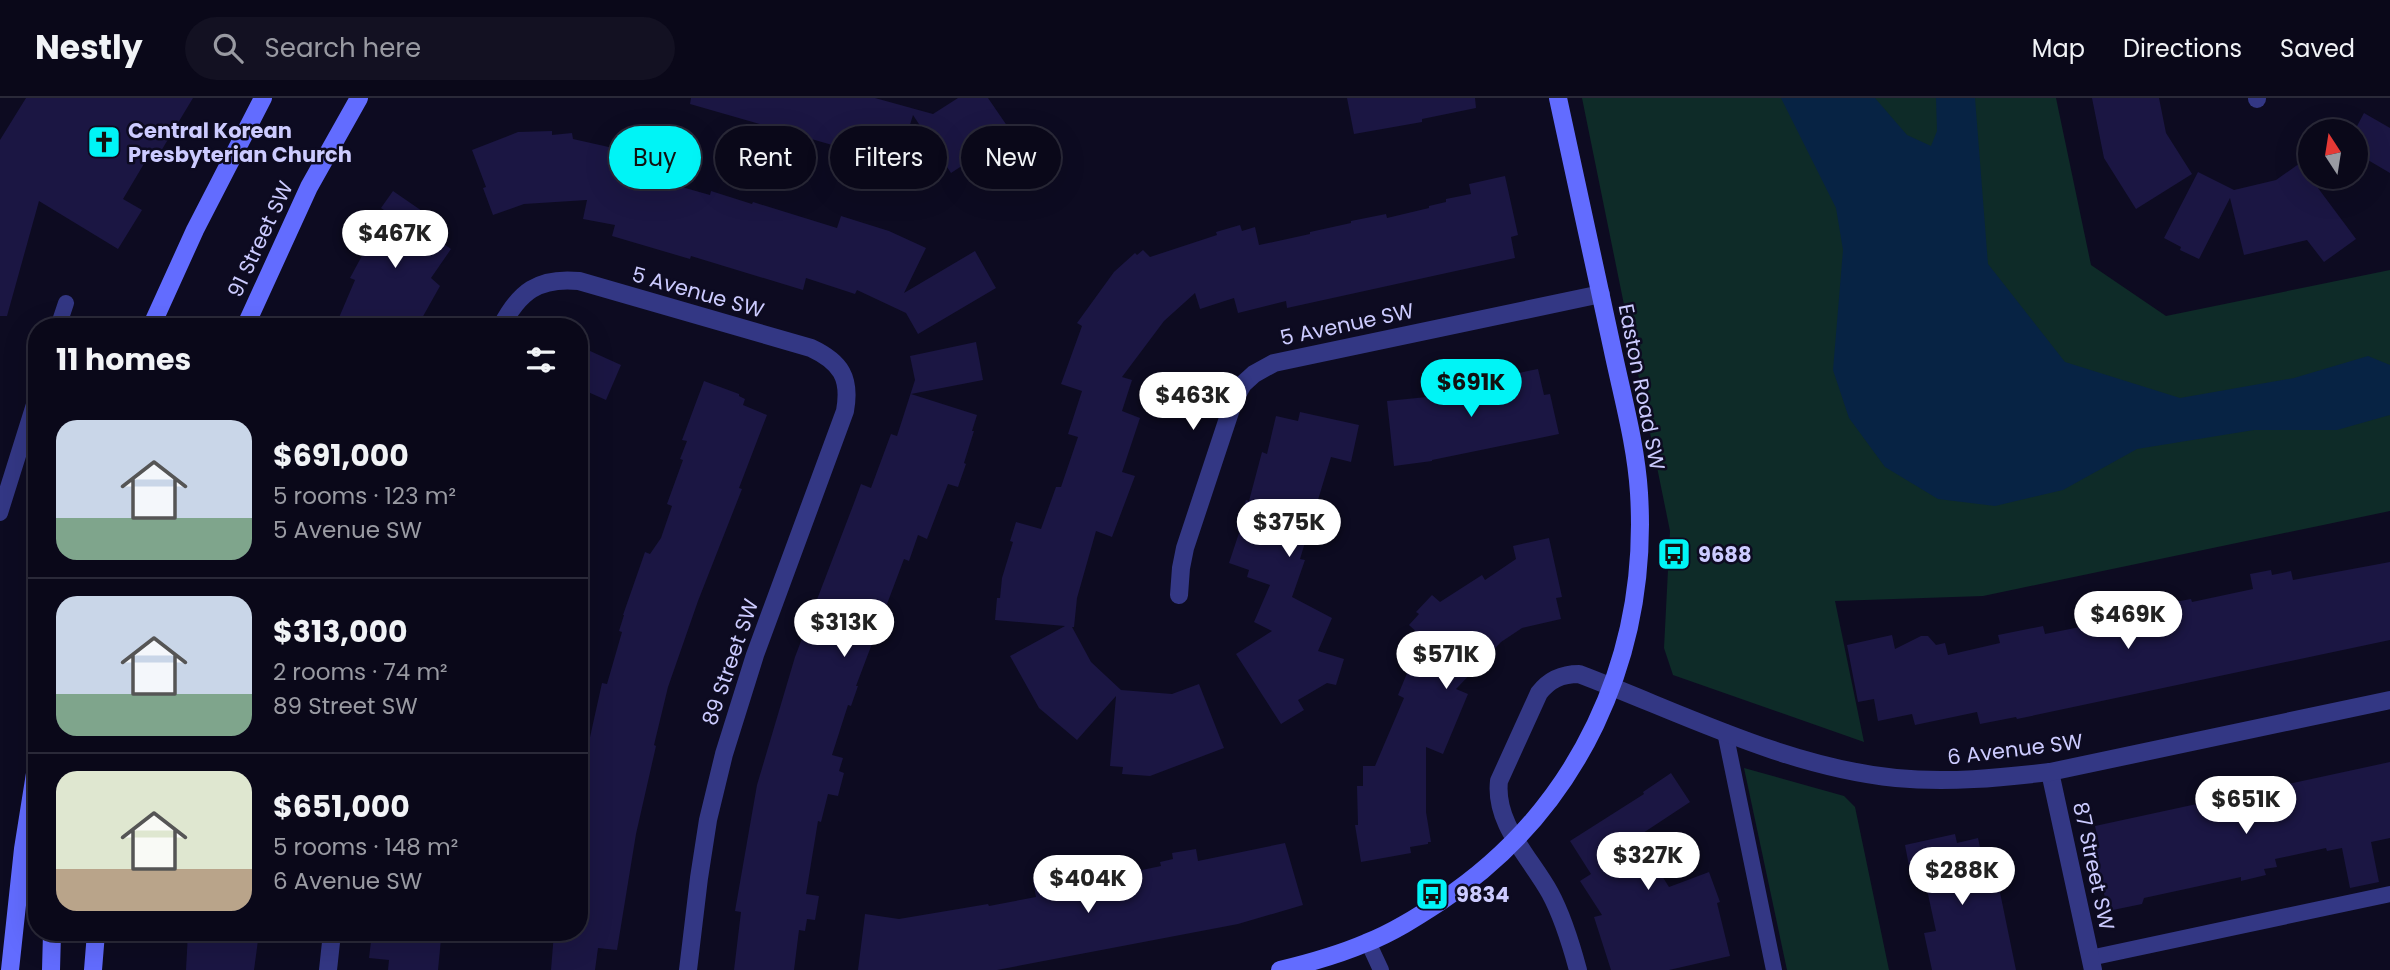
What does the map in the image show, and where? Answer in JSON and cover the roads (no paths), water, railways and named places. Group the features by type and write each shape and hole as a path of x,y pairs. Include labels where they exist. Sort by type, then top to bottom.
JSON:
{"street":[{"path":"155,318 195,230 263,98"},
{"name":"91 Street SW","path":"249,318 309,187 359,98"},
{"name":"Easton Road SW","path":"1280,970 1326,958 1368,942 1414,919 1491,864 1539,814 1572,769 1613,687 1634,607 1640,523 1635,459 1558,98"},
{"name":"5 Avenue SW","path":"506,318 529,289 562,279 579,281 811,348 836,363 844,377"},
{"name":"5 Avenue SW","path":"1179,594 1185,548 1228,417 1243,384 1254,374 1274,363 1601,294"},
{"name":"89 Street SW","path":"688,970 708,820 724,754 755,655 845,411 848,396 844,377"},
{"path":"1578,970 1550,892 1516,840 1499,806 1499,781 1539,693 1549,681 1579,674 1613,687"},
{"name":"6 Avenue SW","path":"1613,687 1725,732 1828,766 1895,778 1955,781 2050,772 2390,700"},
{"name":"87 Street SW","path":"2050,772 2091,964"},
{"path":"10,970 28,818"},
{"path":"51,970 52,941"},
{"path":"93,970 95,941"},
{"path":"328,970 330,941"}],"lane":[{"path":"61,318 66,303"},
{"path":"0,513 28,424"},
{"path":"1725,732 1774,970"},
{"path":"2091,964 2390,894"},
{"path":"1368,942 1381,970"}],"water":[{"path":"1781,98 1875,98 1907,135 1931,146 1937,131 1936,98 1975,98 1988,264 2065,362 2180,398 2294,378 2368,356 2390,365 2390,415 2337,430 2254,430 2137,449 2063,490 1995,506 1938,499 1885,467 1849,418 1833,370 1843,250 1836,208"}],"place":[{"name":"Central Korean Presbyterian Church","path":"104,142"},
{"name":"9688","path":"1674,554"},
{"name":"9834","path":"1432,894"}]}
